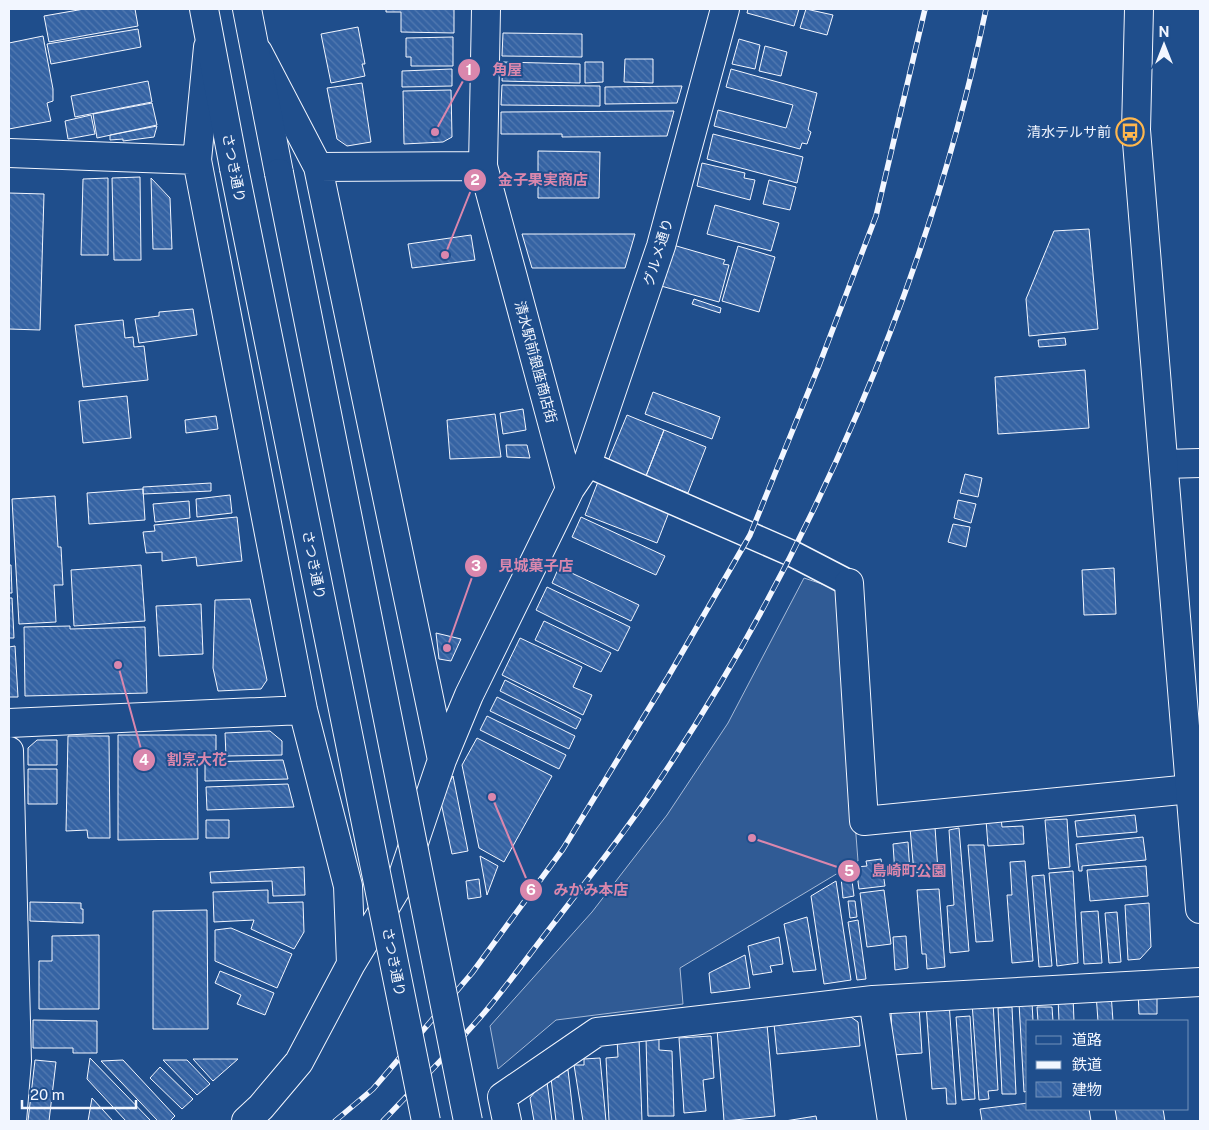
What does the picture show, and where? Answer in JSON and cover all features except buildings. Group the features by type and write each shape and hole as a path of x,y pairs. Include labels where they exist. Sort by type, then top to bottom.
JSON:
{"main road":[{"path":"247,9 468,1121"},
{"name":"清水駅前銀座商店街","path":"486,9 483,166 570,489"},
{"name":"グルメ通り","path":"570,489 587,464 661,246 725,9"},
{"path":"1139,9 1136,130 1200,909"},
{"path":"207,22 197,160 303,710 348,886 351,964"},
{"name":"さつき通り","path":"207,22 234,168 426,1121"},
{"path":"253,40 318,167 442,760"},
{"path":"9,153 197,160"},
{"path":"318,167 483,166"},
{"path":"1164,464 1200,463"},
{"path":"246,1121 261,1108 299,1062 351,964 401,881 442,760 469,695 570,489"},
{"path":"849,583 864,822 1191,789"},
{"path":"9,723 303,710"},
{"path":"9,752 12,1121"},
{"path":"507,1121 502,1097 597,1032 874,1000 1200,982"},
{"path":"874,1000 892,1121"}],"street":[{"path":"587,464 793,554 849,583"}],"shaded area":[{"path":"804,578 837,589 858,861 680,968 683,1004 556,1020 498,1069 490,1026 592,912 667,815 728,723"}],"railway":[{"path":"335,1121 373,1089 472,973 563,849 668,677 750,535 818,368 876,216 925,9"},
{"path":"383,1121 484,1013 616,842 655,787 711,699 764,607 813,511 857,413 897,313 932,212 962,111 986,9"}],"place":[{"name":"角屋","path":"435,132"},
{"name":"清水テルサ前","path":"1130,132"},
{"name":"金子果実商店","path":"445,255"},
{"name":"見城菓子店","path":"447,648"},
{"name":"割烹大花","path":"118,665"},
{"name":"みかみ本店","path":"492,797"},
{"name":"島崎町公園","path":"752,838"}]}
